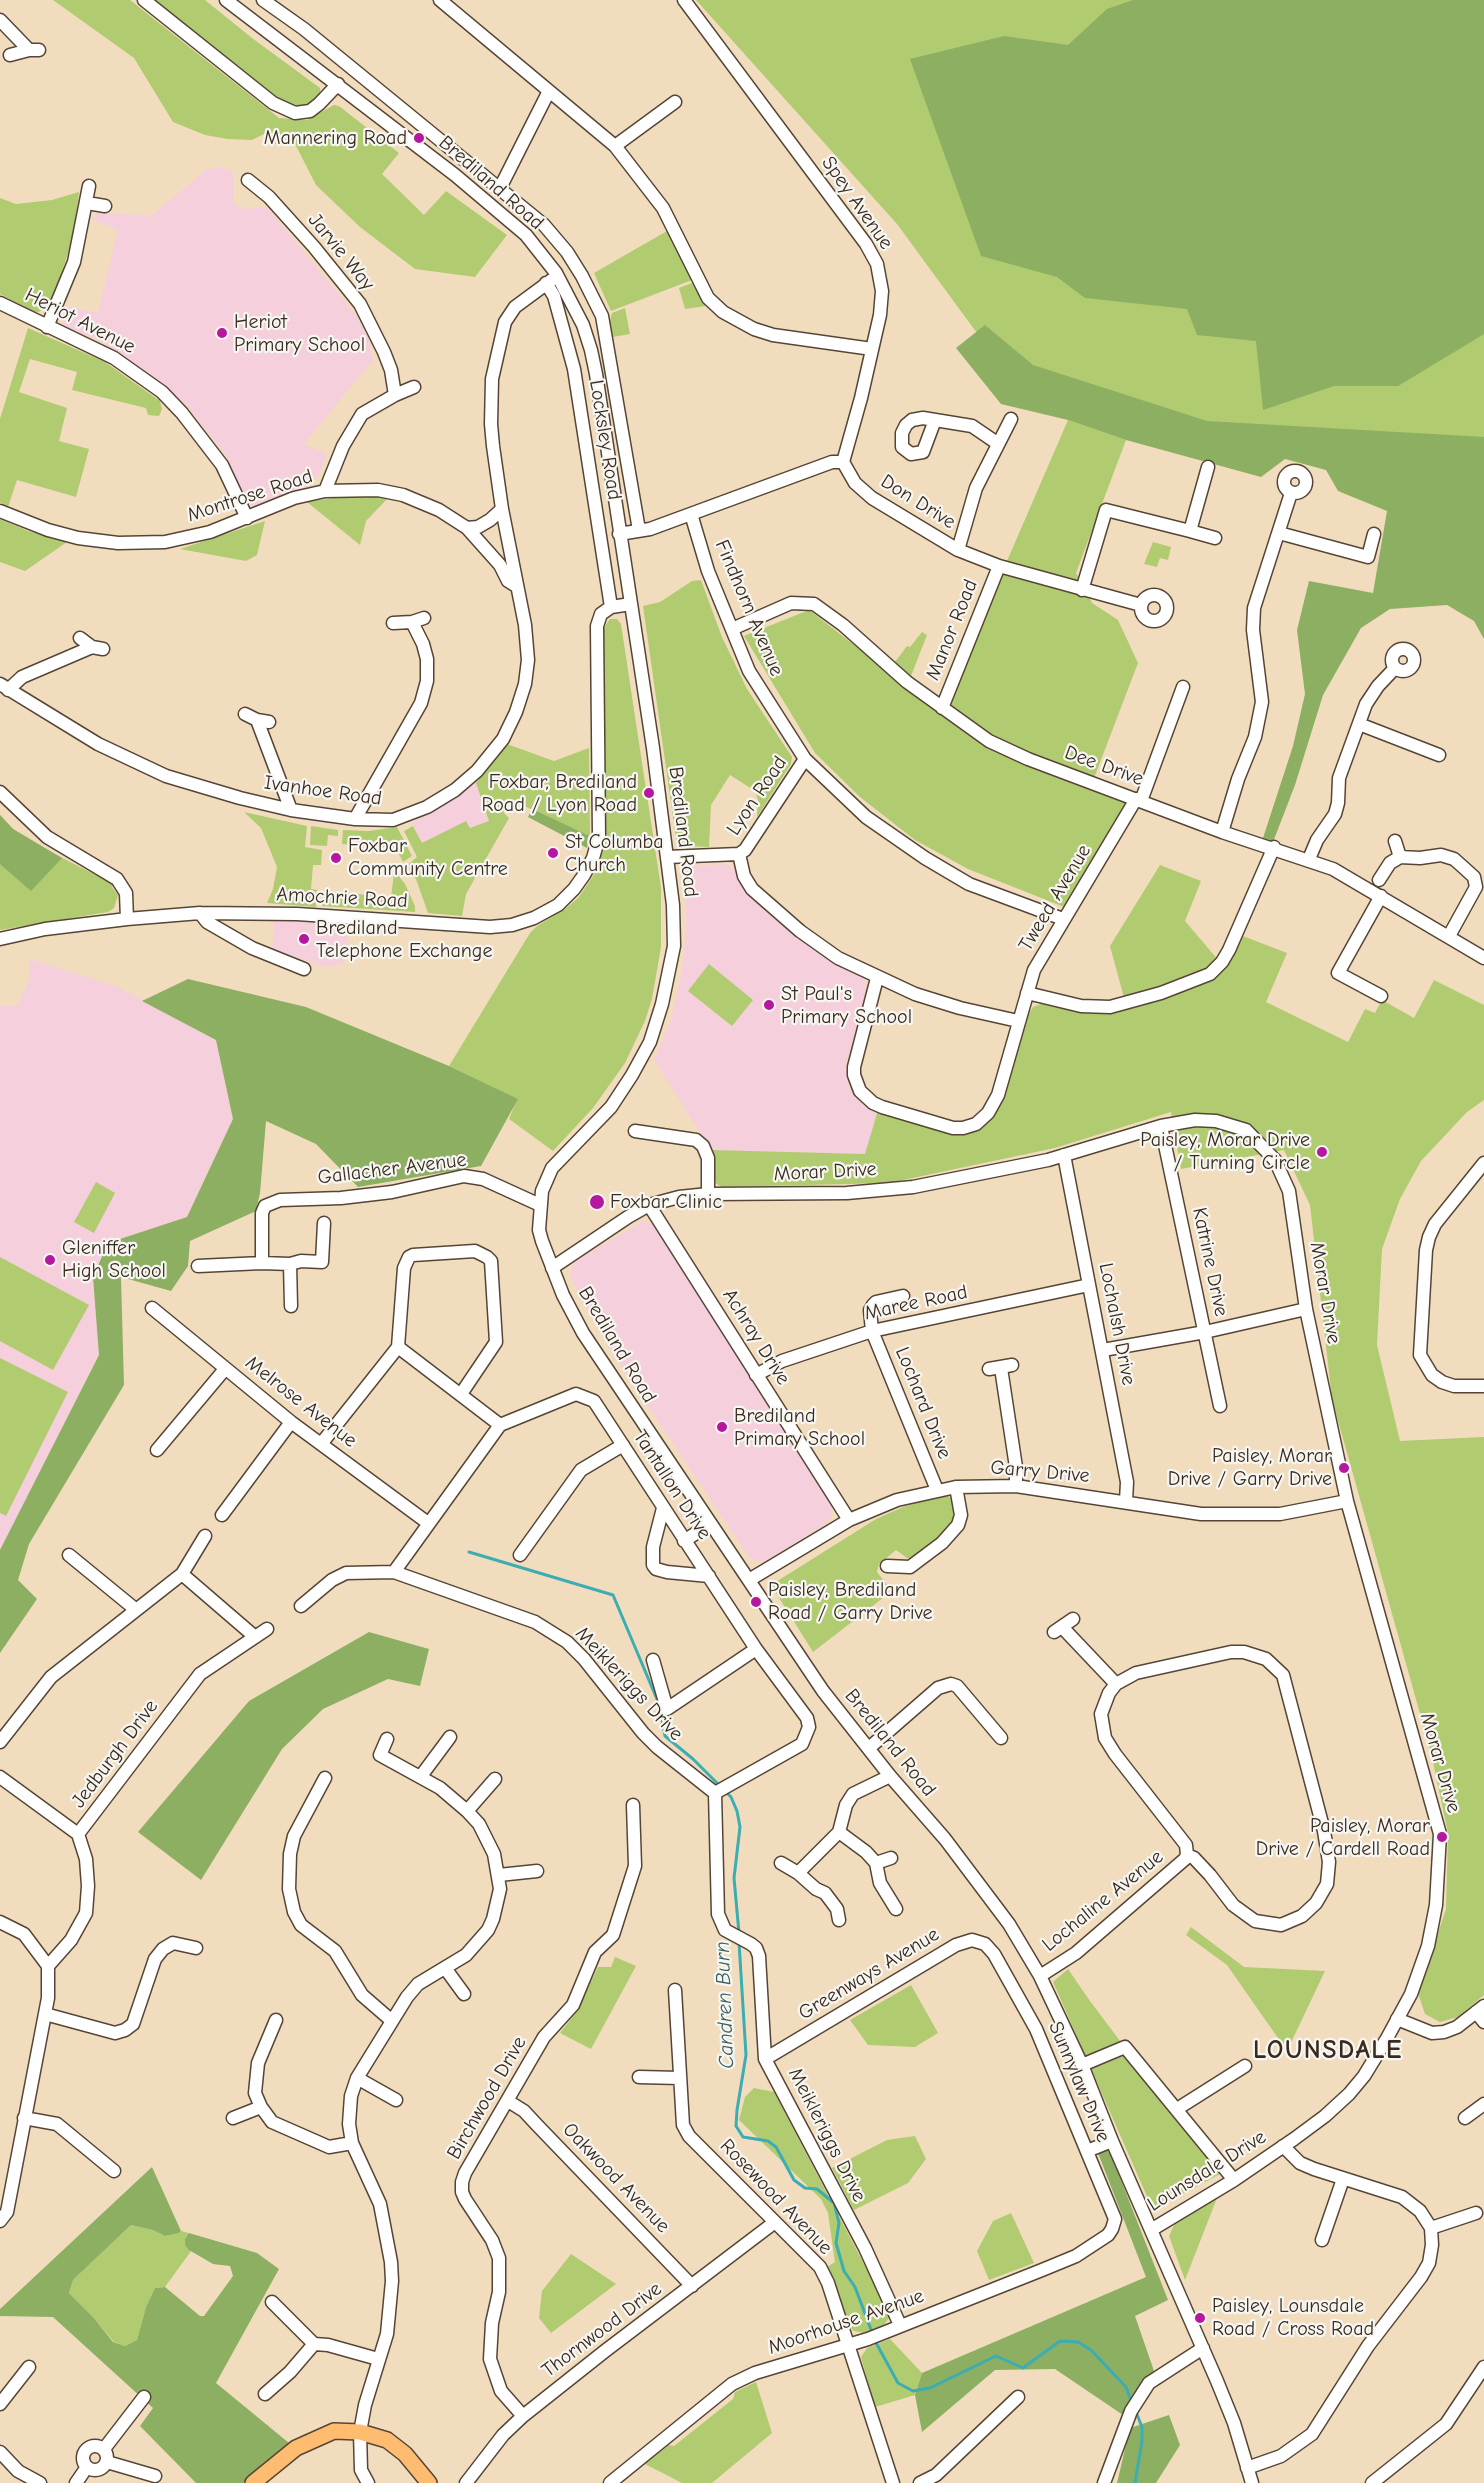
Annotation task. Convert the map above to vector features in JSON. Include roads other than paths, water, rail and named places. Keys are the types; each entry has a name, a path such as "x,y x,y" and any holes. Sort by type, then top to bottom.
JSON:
{"main road":[{"path":"253,2483 296,2448 334,2431 360,2432 387,2440 405,2454 429,2483"}],"street":[{"path":"144,0 273,103 295,112 309,111 338,84"},
{"name":"Brediland Road","path":"226,0 338,84 526,235 552,280 573,304 591,350 631,604 674,905 674,946 662,1004 650,1042 611,1107 552,1168 542,1191 539,1230 552,1268 583,1333 710,1524 823,1691 890,1776 945,1839 1009,1924 1040,1976 1082,2065 1112,2141 1203,2348 1234,2423 1252,2483"},
{"name":"Brediland Road","path":"263,0 304,29 544,225 567,252 602,316 639,530"},
{"path":"440,0 615,146 642,179 672,224 708,298 737,321 753,329 773,335 872,349"},
{"name":"Spey Avenue","path":"684,0 873,254 879,272 882,299 872,349 843,462"},
{"path":"0,20 34,50 10,55"},
{"path":"499,190 549,91"},
{"path":"615,146 675,102"},
{"name":"Jarvie Way","path":"248,180 269,196 360,304 391,370 395,395"},
{"path":"47,327 75,262 89,186"},
{"path":"87,203 105,206"},
{"name":"Ivanhoe Road","path":"4,687 98,744 166,776 240,798 291,810 355,819 393,820 427,807 456,790 477,771 503,739 516,712 525,684 528,660 525,625 516,586 510,537 502,508 491,424 492,379 505,322 515,307 552,280"},
{"name":"Locksley Road","path":"552,280 554,296 574,369 611,607"},
{"name":"Heriot Avenue","path":"0,303 114,358 145,379 174,403 222,465 247,518"},
{"path":"325,491 343,446 362,414 414,387"},
{"path":"958,550 976,488 1011,419"},
{"path":"935,420 972,426 997,443"},
{"path":"619,534 691,514 742,493 832,462 843,462"},
{"name":"Don Drive","path":"843,462 855,483 872,498 913,525 958,550 999,566 1141,605"},
{"path":"1190,531 1208,467"},
{"name":"Montrose Road","path":"0,511 48,530 78,538 118,543 165,542 210,532 294,498 325,491 378,490 403,495 439,510 467,528 500,565 508,581 516,586"},
{"path":"1222,831 1260,719 1262,688 1252,619 1291,493"},
{"path":"467,528 478,527 490,520 502,508"},
{"path":"1082,590 1106,510 1215,538"},
{"name":"Findhorn Avenue","path":"691,514 708,571 749,671 805,759 859,811 925,858 969,884 1063,919"},
{"path":"1280,533 1368,557 1374,534"},
{"name":"Manor Road","path":"942,708 999,566"},
{"name":"Dee Drive","path":"732,629 791,603 814,604 907,682 989,741 1138,800 1333,868 1484,958"},
{"path":"611,607 631,604"},
{"name":"Amochrie Road","path":"0,939 45,929 127,919 200,914 297,914 490,927 512,925 534,918 558,905 584,875 593,858 599,837 597,626 600,614 611,607"},
{"path":"355,819 421,703 427,681 427,659 418,620 393,623"},
{"path":"4,687 22,677 98,648 80,638"},
{"path":"1309,859 1317,840 1335,814 1339,778 1366,704 1378,686 1395,668"},
{"name":"Tweed Avenue","path":"877,978 856,1059 854,1075 860,1091 882,1107 953,1128 976,1124 988,1113 998,1095 1034,970 1063,919 1138,800 1183,687"},
{"path":"257,719 291,810"},
{"path":"1359,724 1439,755"},
{"name":"Lyon Road","path":"667,857 739,854 750,845 805,759"},
{"path":"0,792 47,837 117,879 126,893 127,919"},
{"path":"1395,841 1400,857"},
{"path":"1027,993 1081,1006 1110,1006 1161,993 1210,974 1219,966 1229,950 1274,847"},
{"path":"739,854 744,876 759,897 822,948 877,978 915,994 960,1008 1018,1021"},
{"path":"1378,880 1390,863 1400,857 1448,856 1474,877 1476,887 1449,936"},
{"path":"1381,896 1338,973 1381,996"},
{"path":"200,914 207,922 252,948 304,969"},
{"name":"Morar Drive","path":"552,1268 649,1205 679,1197 708,1194 847,1193 913,1186 1065,1155 1161,1126 1195,1120 1216,1121 1246,1130 1275,1160 1289,1191 1306,1309 1347,1501 1440,1834 1436,1905 1428,1946 1411,1994 1364,2076 1349,2094 1325,2116 1289,2142"},
{"name":"Katrine Drive","path":"1161,1126 1221,1406"},
{"path":"635,1131 696,1140 703,1146 708,1158 708,1194"},
{"name":"Lochalsh Drive","path":"1065,1155 1127,1482 1126,1501"},
{"path":"1484,1163 1435,1224 1426,1250 1420,1355 1432,1375 1442,1382 1454,1386 1484,1386"},
{"name":"Gallacher Avenue","path":"262,1263 262,1213 266,1206 280,1200 341,1198 392,1192 464,1176 483,1179 540,1205"},
{"name":"Achray Drive","path":"649,1205 849,1520"},
{"path":"198,1266 290,1264 301,1260 322,1262 324,1223"},
{"path":"321,1444 398,1347 404,1268 409,1257 417,1254 475,1251 487,1257 493,1268 496,1342 461,1394"},
{"path":"290,1264 291,1306"},
{"name":"Maree Road","path":"756,1375 782,1360 872,1331 1089,1285"},
{"path":"872,1331 870,1310 876,1302 903,1296"},
{"name":"Melrose Avenue","path":"152,1308 291,1422 428,1523"},
{"path":"1103,1350 1205,1332 1306,1309"},
{"name":"Lochard Drive","path":"872,1331 937,1490"},
{"path":"394,1572 500,1425 398,1347"},
{"path":"1001,1367 1017,1467 1016,1486"},
{"path":"156,1449 225,1369"},
{"name":"Tantallon Drive","path":"500,1425 576,1395 594,1401 756,1649 807,1718 808,1727 802,1744 718,1792"},
{"path":"222,1515 291,1422"},
{"path":"520,1555 581,1470 623,1445"},
{"name":"Garry Drive","path":"749,1580 849,1520 897,1500 956,1487 1016,1486 1201,1514 1280,1514 1347,1501"},
{"path":"887,1566 910,1567 942,1543 958,1525 961,1515 956,1487"},
{"path":"663,1508 653,1547 653,1565 661,1571 709,1576"},
{"path":"684,1541 710,1524"},
{"path":"0,1742 51,1677 182,1574 205,1536"},
{"path":"69,1555 135,1610"},
{"name":"Meikleriggs Drive","path":"301,1606 332,1580 346,1574 394,1572 519,1615 559,1637 584,1659 643,1733 657,1747 718,1792 718,1914 725,1930 756,1948 761,1968 765,2059 865,2248 900,2325"},
{"path":"182,1574 254,1636"},
{"path":"1073,1619 1058,1630 1116,1684"},
{"name":"Jedburgh Drive","path":"48,1966 71,1940 86,1912 88,1886 86,1858 78,1834 200,1674 267,1629"},
{"path":"652,1660 668,1709 756,1649"},
{"path":"1232,1652 1244,1652 1266,1659 1282,1675 1324,1831 1329,1862 1326,1884 1316,1903 1302,1916 1281,1925 1256,1922 1233,1905 1210,1875 1194,1858 1187,1855 1186,1845 1114,1754 1105,1738 1101,1714 1116,1684 1136,1673 1232,1652"},
{"path":"868,1748 938,1688 951,1684 957,1686 1001,1738"},
{"path":"421,1776 450,1737"},
{"path":"368,2483 361,2470 360,2432 378,2359 387,2334 391,2302 391,2262 380,2204 352,2143 349,2112 351,2096 357,2078 418,1984 466,1955 488,1930 497,1905 500,1875 488,1837 467,1811 421,1776 380,1755 387,1739"},
{"path":"798,1874 839,1832 846,1805 853,1794 890,1776"},
{"path":"0,1777 78,1834"},
{"path":"325,1778 298,1826 290,1854 289,1889 294,1912 301,1925 335,1951 362,1995 392,2021"},
{"path":"467,1811 495,1779"},
{"name":"Birchwood Drive","path":"523,2416 501,2391 490,2359 492,2323 499,2292 499,2258 492,2240 462,2192 465,2173 544,2037 573,2005 595,1952 613,1935 634,1866 633,1805"},
{"path":"839,1832 866,1852 876,1863 880,1883 896,1910"},
{"name":"Lochaline Avenue","path":"1040,1976 1076,1953 1187,1855"},
{"path":"876,1863 891,1858"},
{"path":"781,1863 825,1893 837,1908 839,1920"},
{"path":"500,1875 537,1871"},
{"path":"0,1922 24,1934 48,1966 48,1998 45,2014 7,2212 0,2221"},
{"name":"Greenways Avenue","path":"765,2059 956,1945 972,1940 993,1954"},
{"path":"45,2014 115,2034 125,2030 133,2024 155,1959 163,1949 173,1943 196,1948"},
{"name":"Sunnylaw Drive","path":"993,1954 1036,2030 1115,2219 1112,2229"},
{"path":"445,1968 464,1994"},
{"name":"Rosewood Avenue","path":"675,1990 683,2125 689,2136 820,2267 893,2483"},
{"path":"1398,2019 1432,2033 1444,2032 1457,2027 1481,2014"},
{"path":"276,2020 258,2063 255,2093 261,2107 272,2122 329,2147 352,2143"},
{"path":"1082,2065 1125,2047 1234,2180"},
{"path":"1177,2109 1245,2066"},
{"path":"639,2077 680,2078"},
{"path":"357,2078 396,2100"},
{"name":"Oakwood Avenue","path":"508,2101 524,2111 692,2286"},
{"path":"1465,2118 1484,2104"},
{"path":"233,2118 261,2107"},
{"path":"24,2118 57,2124 114,2171"},
{"path":"1087,2151 1112,2141"},
{"name":"Lounsdale Drive","path":"1151,2229 1234,2180 1289,2142 1300,2163 1402,2197 1420,2211 1431,2228"},
{"path":"1322,2240 1343,2179"},
{"path":"1247,2468 1281,2456 1312,2434 1368,2346 1421,2277 1429,2263 1432,2245 1431,2228 1476,2213"},
{"name":"Thornwood Drive","path":"466,2483 502,2435 523,2416 775,2222"},
{"name":"Moorhouse Avenue","path":"610,2483 732,2384 755,2373 868,2339 1076,2256 1108,2235 1112,2229"},
{"path":"272,2302 314,2344 328,2345 378,2359"},
{"path":"265,2394 290,2372 314,2344"},
{"path":"1104,2483 1131,2411 1149,2383 1203,2348"},
{"path":"0,2404 29,2367"},
{"path":"1372,2483 1446,2424 1484,2367"},
{"path":"104,2449 144,2397"},
{"path":"920,2483 936,2475 1018,2397"},
{"path":"92,2446 104,2449 107,2462 99,2470 87,2467 83,2457 85,2451 92,2446"},
{"path":"0,2452 18,2471 40,2483"},
{"path":"107,2462 155,2476"},
{"path":"76,2483 87,2467"}],"waterway":[{"name":"Candren Burn","path":"469,1552 613,1595 659,1704 665,1736 693,1759 720,1786"},
{"name":"Candren Burn","path":"725,1791 731,1797 737,1811 740,1827 734,1878 739,1933"},
{"name":"Candren Burn","path":"739,1942 746,2055 736,2126 743,2137 768,2141 776,2147 794,2180 805,2188 817,2189 834,2203 839,2223 836,2243 844,2271 855,2287 873,2335"},
{"name":"Candren Burn","path":"875,2341 898,2383 913,2391 930,2388 996,2356 1023,2368 1060,2341 1078,2342 1091,2350 1126,2387 1132,2403"},
{"name":"Candren Burn","path":"1135,2483 1142,2441 1142,2427 1136,2412"}],"place":[{"name":"Mannering Road","path":"419,138"},
{"name":"Heriot Primary School","path":"222,333"},
{"name":"Foxbar, Brediland Road / Lyon Road","path":"649,793"},
{"name":"St Columba Church","path":"553,853"},
{"name":"Foxbar Community Centre","path":"336,858"},
{"name":"Brediland Telephone Exchange","path":"304,939"},
{"name":"St Paul's Primary School","path":"769,1005"},
{"name":"Paisley, Morar Drive / Turning Circle","path":"1322,1152"},
{"name":"Foxbar Clinic","path":"597,1202"},
{"name":"Gleniffer High School","path":"50,1260"},
{"name":"Brediland Primary School","path":"722,1427"},
{"name":"Paisley, Morar Drive / Garry Drive","path":"1344,1468"},
{"name":"Paisley, Brediland Road / Garry Drive","path":"756,1602"},
{"name":"Paisley, Morar Drive / Cardell Road","path":"1442,1837"},
{"name":"Paisley, Lounsdale Road / Cross Road","path":"1200,2318"}],"district":[{"name":"LOUNSDALE","path":"1328,2051"}]}
